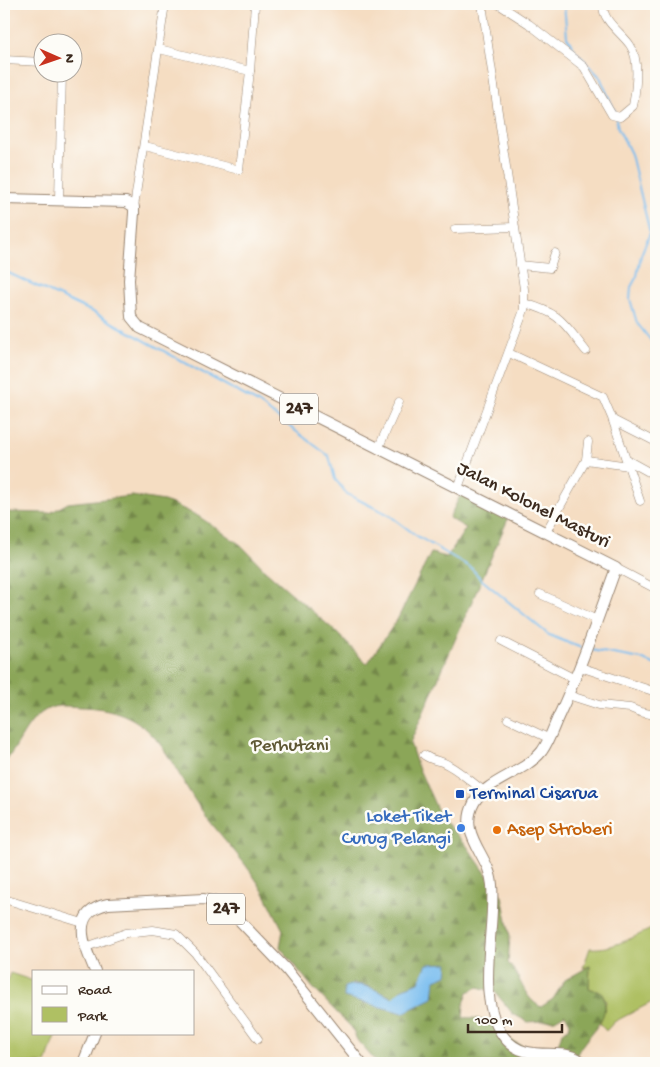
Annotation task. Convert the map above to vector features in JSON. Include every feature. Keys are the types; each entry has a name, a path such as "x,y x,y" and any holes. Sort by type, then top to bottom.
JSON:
{"main road":[{"path":"4,200 59,199 126,202 134,207"},
{"name":"Jalan Kolonel Masturi","path":"134,207 129,280 131,317 134,324 182,351 616,568 576,679 548,738 535,759 484,791 473,804 469,822 470,834 492,882 489,982 493,1014 505,1038 520,1050 541,1055 564,1054 583,1063"},
{"name":"247","path":"83,924 88,912 108,904 204,899 216,902 240,920 286,969 361,1063"},
{"path":"83,924 86,947 95,970"},
{"path":"83,1063 95,1034"}],"street":[{"path":"134,207 145,146 165,4"},
{"path":"145,146 239,170 255,4"},
{"path":"458,488 510,353 524,310 520,265 482,4"},
{"path":"498,4 529,24 584,67 612,115 620,117 633,106 636,65 630,45 602,11 603,4"},
{"path":"158,49 250,71"},
{"path":"4,60 32,61"},
{"path":"59,199 62,82"},
{"path":"455,229 514,227"},
{"path":"520,265 550,268 555,253"},
{"path":"524,303 554,314 565,323 586,351"},
{"path":"510,353 598,394 607,404 640,501"},
{"path":"378,448 399,402"},
{"path":"613,420 656,442"},
{"path":"546,532 586,460 588,442"},
{"path":"586,460 628,463 656,476"},
{"path":"616,568 656,589"},
{"path":"540,594 597,620"},
{"path":"501,641 576,679"},
{"path":"582,662 653,691"},
{"path":"568,694 599,705 630,708 655,715"},
{"path":"508,719 548,738"},
{"path":"424,755 435,762 439,761 484,791"},
{"path":"4,899 83,924"},
{"path":"86,947 126,932 153,930 176,934 195,953 258,1039"}],"green space":[{"name":"Perhutani","path":"461,494 508,519 410,743 417,765 441,818 464,842 502,896 510,936 508,963 513,968 530,998 541,1007 553,999 565,980 590,966 589,988 602,993 605,1004 604,1013 595,1030 582,1045 574,1063 377,1063 357,1040 352,1028 313,988 280,947 283,930 258,883 200,808 167,754 144,727 128,717 109,710 84,707 62,706 50,708 29,726 10,756 4,762 4,654 7,654 7,637 4,635 4,512 50,513 68,503 132,496 164,501 175,505 198,516 241,545 266,571 335,631 367,664 397,620 431,553 447,557 466,528 449,518","holes":["419,982 403,1013 344,997 353,983 368,986 393,998 403,988","478,987 495,992 513,1014 528,1022 555,1020 565,1014 570,1023 569,1028 562,1032 558,1045 534,1048 517,1044 483,1020 463,1018 464,1004 468,992"]},
{"path":"656,927 656,1000 614,1022 606,1031 600,1024 606,1002 602,993 589,988 590,966 583,968 590,948 615,945"},
{"path":"10,973 32,980 32,1034 56,1034 46,1063 4,1063 4,989"}],"water":[{"path":"448,963 447,975 435,980 433,998 403,1013 344,997 344,987 357,985 369,987 393,998 403,988 419,982 427,964"}],"waterway":[{"path":"564,4 567,37 576,52 600,77 615,112"},
{"path":"616,119 618,128 631,154 650,233 641,255 637,276 631,287 630,299 637,323 656,347"},
{"path":"4,271 93,312 258,403 329,456 335,479 347,494 389,515 417,536 470,567 482,580 549,635 584,649"},
{"path":"591,650 641,659 656,665"}],"place":[{"name":"Terminal Cisarua","path":"460,794"},
{"name":"Loket Tiket Curug Pelangi","path":"461,828"},
{"name":"Asep Stroberi","path":"497,830"}]}
